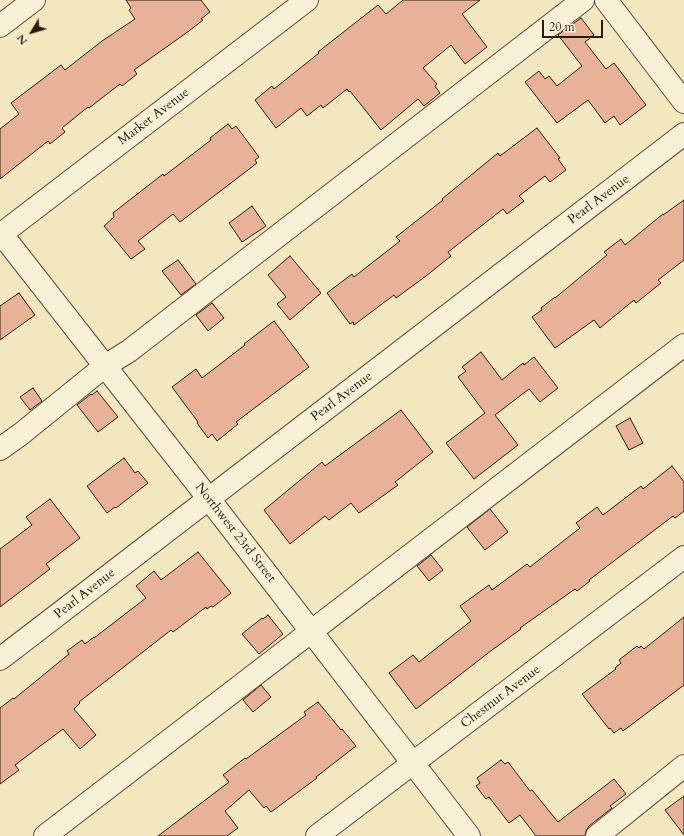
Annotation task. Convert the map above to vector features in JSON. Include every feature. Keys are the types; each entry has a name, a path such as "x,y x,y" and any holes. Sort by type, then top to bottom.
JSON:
{"street":[{"path":"0,26 34,0"},
{"name":"Market Avenue","path":"0,233 307,0"},
{"path":"0,449 21,434 105,366 129,351 583,0"},
{"path":"606,0 684,102"},
{"name":"Pearl Avenue","path":"0,659 684,134"},
{"name":"Northwest 23rd Street","path":"0,233 209,499 469,836"},
{"path":"45,836 684,345"},
{"name":"Chestnut Avenue","path":"317,836 684,557"},
{"path":"597,836 684,766"}],"building":[{"path":"126,0 201,0 210,12 201,19 203,20 189,31 134,70 137,74 122,86 120,84 62,128 65,132 50,144 48,141 0,179 0,129 19,114 11,103 61,65 65,70 102,41 135,19 129,10 131,8"},
{"path":"403,0 480,0 462,14 487,47 465,64 451,45 423,68 437,84 435,86 440,93 424,106 418,99 381,130 347,89 323,108 321,105 307,116 301,108 276,128 255,100 272,86 274,89 378,5 386,14"},
{"path":"581,18 594,35 585,42 606,69 614,63 646,105 620,125 614,116 605,123 588,100 557,123 525,82 539,71 545,79 549,76 557,86 582,66 558,35"},
{"path":"228,124 232,129 236,126 259,157 255,160 257,163 180,222 173,214 138,241 145,249 131,259 104,226 114,217 113,213 163,174 164,176 211,140 210,138"},
{"path":"537,128 560,158 558,159 566,170 550,182 545,176 519,196 524,201 507,214 503,209 448,252 451,256 426,276 396,298 394,295 354,325 353,322 350,324 327,293 352,274 354,277 400,241 396,237 443,200 442,199 498,153 500,156"},
{"path":"684,200 684,260 658,280 661,283 636,303 634,300 600,328 594,320 555,348 532,317 542,310 541,308 607,255 604,252 621,239 625,245 663,214"},
{"path":"252,206 266,226 242,242 229,223"},
{"path":"290,256 321,293 290,320 277,304 286,297 268,275"},
{"path":"178,260 196,284 181,295 162,271"},
{"path":"19,293 35,315 0,340 0,306"},
{"path":"212,303 224,318 208,331 196,315"},
{"path":"274,321 309,367 236,422 238,424 217,441 212,434 208,438 172,387 196,369 202,378"},
{"path":"481,352 502,380 523,363 524,365 534,357 558,388 540,402 529,389 495,415 518,445 474,479 446,443 485,413 458,377 466,371 462,367"},
{"path":"33,388 42,401 30,410 20,397"},
{"path":"97,391 118,417 98,432 77,405"},
{"path":"401,410 433,452 395,482 398,485 359,513 351,503 329,520 325,516 290,544 264,510 322,462 325,466"},
{"path":"630,418 643,443 629,450 616,426"},
{"path":"124,458 135,473 138,471 148,483 116,508 115,507 107,513 87,486"},
{"path":"672,466 684,482 684,511 675,518 673,516 589,580 590,581 577,591 575,589 520,628 521,629 416,709 389,673 413,655 419,662 471,621 460,606 489,585 492,590 527,564 530,567 580,528 576,523 597,507 603,515 641,486 643,489"},
{"path":"50,499 80,538 46,564 50,569 0,607 0,549 32,525 26,517"},
{"path":"490,509 508,532 485,550 467,527"},
{"path":"198,552 231,593 213,607 211,606 207,609 206,607 173,632 171,630 79,702 80,703 74,709 96,735 80,749 63,729 15,765 19,770 0,784 0,708 13,698 14,699 69,654 67,651 82,640 85,644 94,638 146,598 136,586 154,571 161,580"},
{"path":"431,555 443,570 429,581 417,566"},
{"path":"268,615 283,634 259,654 242,634"},
{"path":"684,617 684,685 623,731 621,728 614,733 610,728 609,729 582,694 616,669 615,668 621,663 619,660 637,646 639,648 641,646 644,649"},
{"path":"261,685 271,697 253,712 243,700"},
{"path":"318,702 356,746 316,777 317,778 271,812 266,806 264,808 249,790 225,811 238,828 227,836 158,836 229,782 223,775 306,715 304,712"},
{"path":"501,760 505,764 508,762 530,791 532,790 558,822 614,779 626,794 610,806 612,808 589,826 585,836 536,836 520,815 509,823 489,797 486,799 476,786 480,783 477,778"},
{"path":"684,796 684,835 665,810"}]}
